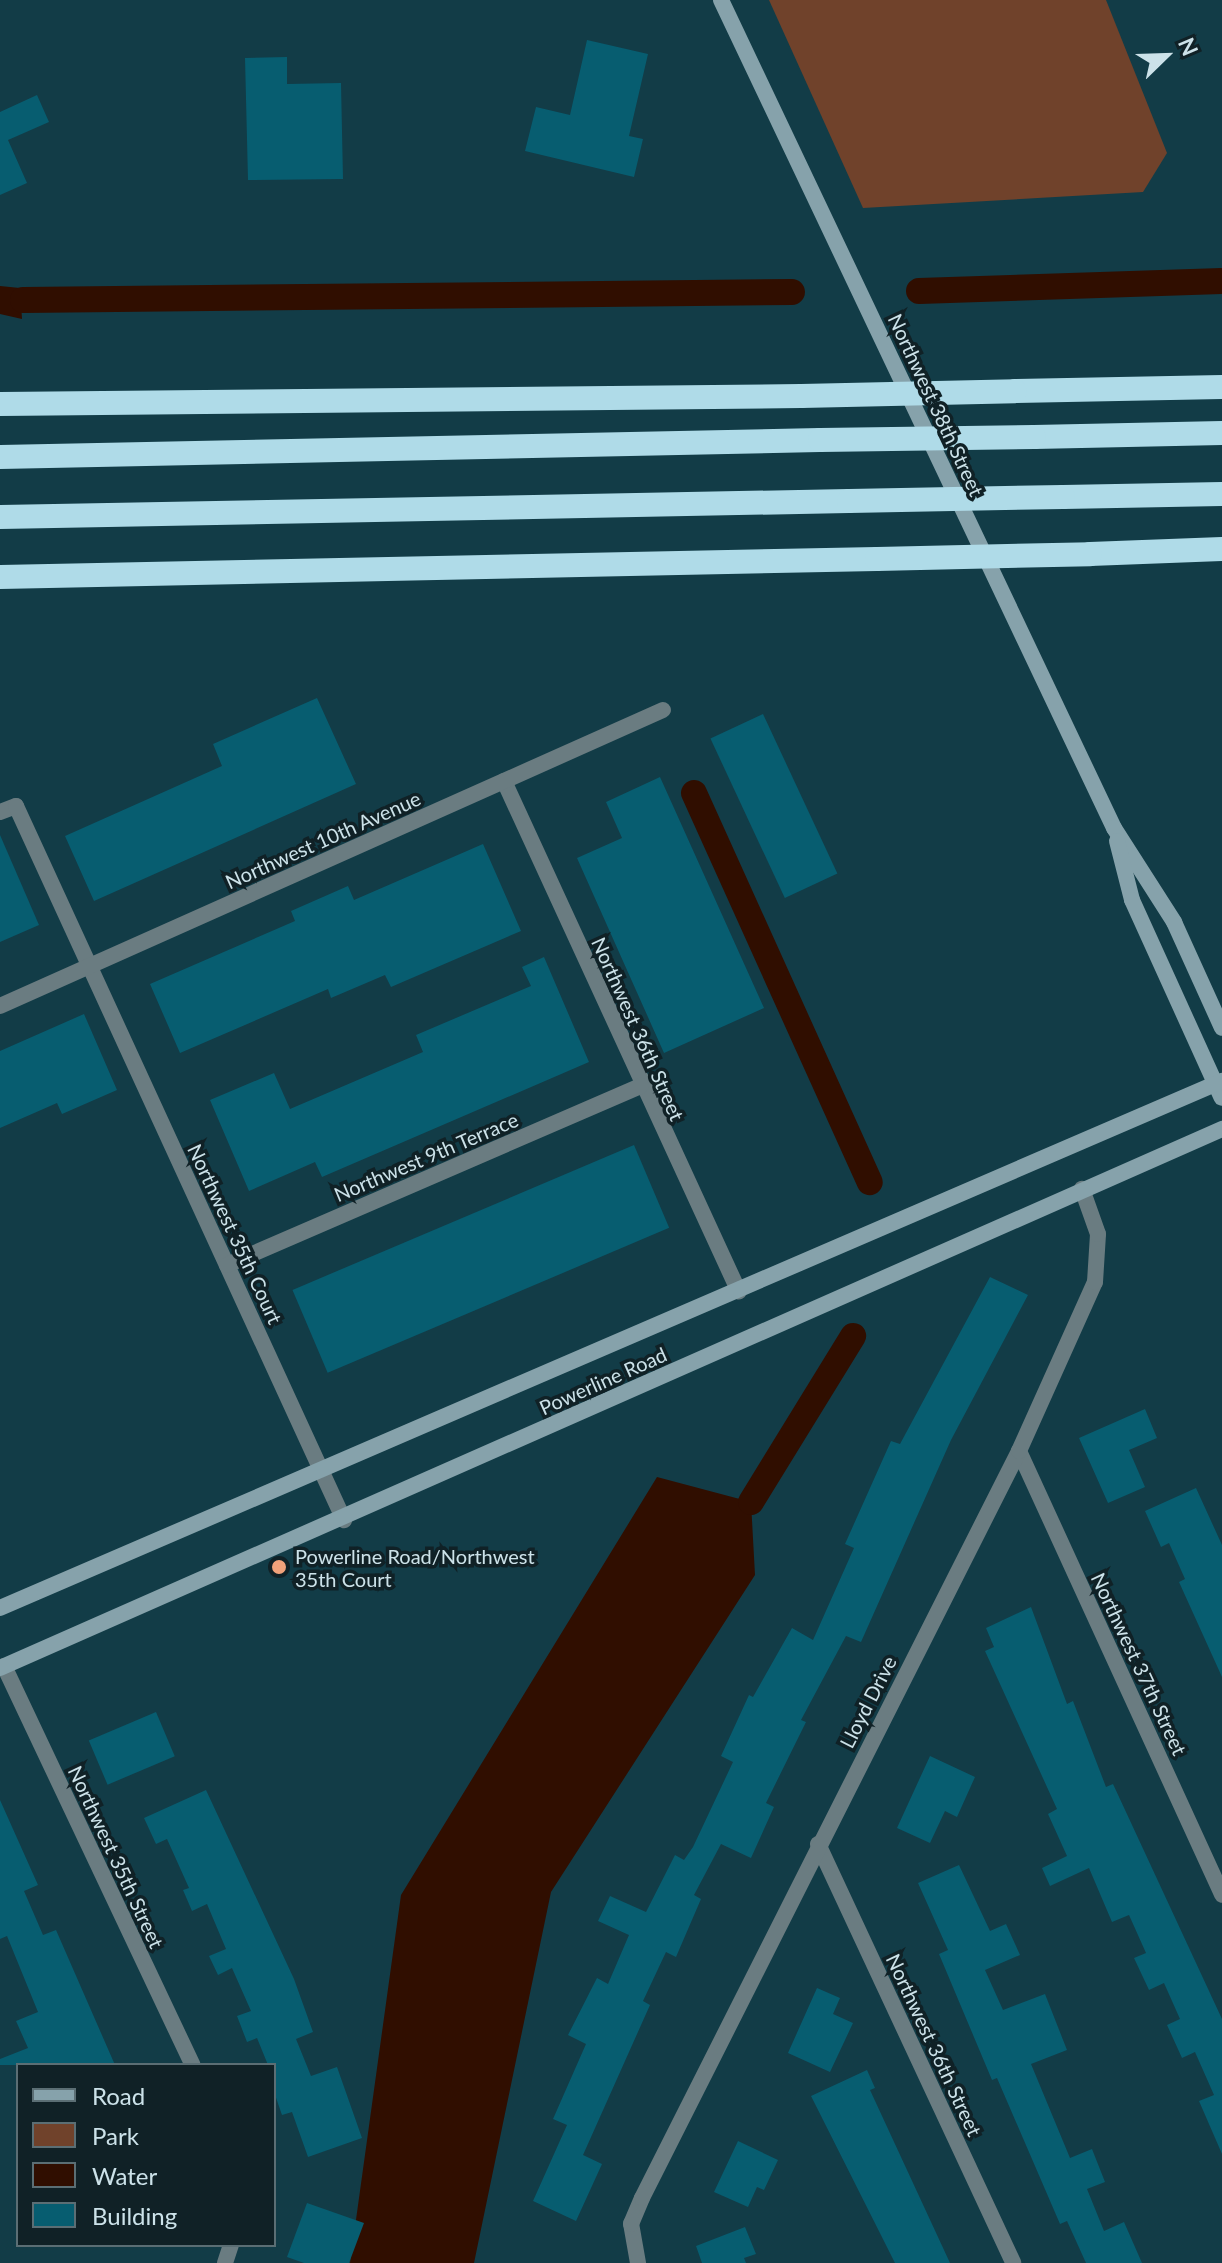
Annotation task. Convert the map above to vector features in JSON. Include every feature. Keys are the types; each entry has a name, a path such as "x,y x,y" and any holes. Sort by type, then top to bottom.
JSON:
{"highway":[{"path":"0,404 801,396 1222,387"},
{"path":"0,457 1222,433"},
{"path":"0,517 1222,494"},
{"path":"0,577 1222,549"},
{"path":"0,590 82,575"}],"main road":[{"name":"Northwest 38th Street","path":"721,0 1114,828 1174,922 1222,1028"},
{"name":"Northwest 38th Street","path":"1114,828 1132,900 1220,1088"},
{"name":"Powerline Road","path":"0,1608 321,1468 1220,1088"},
{"name":"Powerline Road","path":"2,1667 344,1520 1222,1129"}],"street":[{"name":"Northwest 10th Avenue","path":"0,1006 663,710"},
{"name":"Northwest 36th Street","path":"504,781 641,1086 739,1292"},
{"name":"Northwest 35th Court","path":"0,812 16,806 344,1520"},
{"name":"Northwest 9th Terrace","path":"227,1265 641,1086"},
{"name":"Lloyd Drive","path":"638,2263 631,2224 818,1844 1019,1451 1095,1282 1098,1234 1082,1189"},
{"name":"Northwest 37th Street","path":"1019,1451 1222,1895"},
{"name":"Northwest 35th Street","path":"2,1667 192,2063"},
{"name":"Northwest 36th Street","path":"818,1844 1013,2263"}],"green space":[{"path":"769,0 1106,0 1167,153 1143,192 863,208"}],"water":[{"path":"0,286 20,288 22,319 0,314"},
{"path":"657,1477 751,1502 755,1575 551,1892 474,2263 350,2263 401,1895"}],"building":[{"path":"587,40 648,54 629,136 643,139 634,177 525,151 536,107 570,115"},
{"path":"287,57 287,84 341,83 343,179 248,180 245,58"},
{"path":"37,95 49,122 8,140 27,183 0,195 0,112"},
{"path":"317,698 356,784 94,901 65,836 222,766 213,744"},
{"path":"763,714 837,874 785,898 710,739"},
{"path":"660,777 764,1008 664,1053 577,858 622,838 606,802"},
{"path":"0,835 39,925 0,942"},
{"path":"483,844 521,931 391,987 385,975 331,998 328,989 180,1053 150,984 295,921 291,911 348,886 354,900"},
{"path":"544,957 589,1062 322,1177 315,1162 249,1191 210,1100 274,1073 290,1109 423,1052 416,1035 531,986 522,967"},
{"path":"84,1014 117,1090 62,1114 57,1103 0,1128 0,1051"},
{"path":"634,1145 669,1228 328,1373 292,1290"},
{"path":"990,1277 1028,1295 951,1440 861,1642 846,1636 801,1720 806,1722 766,1803 774,1807 751,1858 721,1844 694,1895 701,1899 676,1957 666,1952 643,2001 650,2005 583,2155 602,2164 576,2221 533,2201 567,2125 553,2119 586,2044 568,2035 597,1978 608,1984 629,1935 598,1921 610,1896 646,1912 675,1855 684,1860 693,1847 733,1762 721,1756 749,1695 753,1697 792,1628 813,1640 854,1548 845,1544 891,1441 900,1444"},
{"path":"1145,1409 1157,1438 1129,1450 1145,1487 1108,1503 1079,1438"},
{"path":"1196,1488 1222,1545 1222,1677 1179,1582 1185,1579 1169,1543 1161,1547 1145,1511"},
{"path":"1031,1607 1067,1704 1073,1701 1106,1787 1113,1784 1222,2019 1222,2154 1199,2101 1214,2095 1195,2052 1182,2058 1167,2025 1180,2019 1164,1983 1149,1990 1134,1958 1146,1953 1129,1915 1112,1922 1089,1868 1050,1886 1042,1868 1067,1856 1048,1814 1057,1809 985,1651 994,1647 986,1628"},
{"path":"156,1712 175,1756 108,1785 89,1741"},
{"path":"930,1756 975,1777 957,1817 945,1811 930,1843 897,1828"},
{"path":"206,1790 294,1979 313,2032 296,2039 311,2076 337,2067 362,2138 308,2157 292,2112 282,2115 276,2098 276,2063 267,2063 257,2038 247,2042 237,2016 251,2011 232,1968 218,1975 209,1956 226,1949 207,1904 192,1911 183,1890 189,1888 167,1839 156,1844 144,1818"},
{"path":"0,1800 38,1885 24,1891 43,1935 56,1930 114,2063 0,2065 0,2059 28,2048 16,2021 38,2012 7,1936 0,1939"},
{"path":"959,1865 990,1931 1006,1924 1020,1955 985,1970 1003,2010 1045,1994 1067,2050 1031,2064 1070,2158 1092,2149 1105,2182 1087,2189 1104,2231 1124,2222 1142,2263 1086,2263 1067,2221 1060,2224 997,2078 992,2080 939,1954 948,1950 918,1883"},
{"path":"817,1988 840,1998 833,2014 853,2023 830,2072 788,2053"},
{"path":"867,2070 875,2088 870,2090 950,2263 895,2263 811,2096"},
{"path":"738,2141 778,2160 764,2190 757,2187 748,2207 714,2192"},
{"path":"307,2203 364,2223 349,2263 304,2263 287,2257"},
{"path":"745,2227 756,2254 744,2258 746,2263 702,2263 696,2246"}],"waterway":[{"path":"919,291 1222,281"},
{"path":"23,300 792,292"},
{"path":"694,793 870,1182"},
{"path":"751,1502 853,1336"}],"place":[{"name":"Powerline Road/Northwest 35th Court","path":"279,1567"}]}
